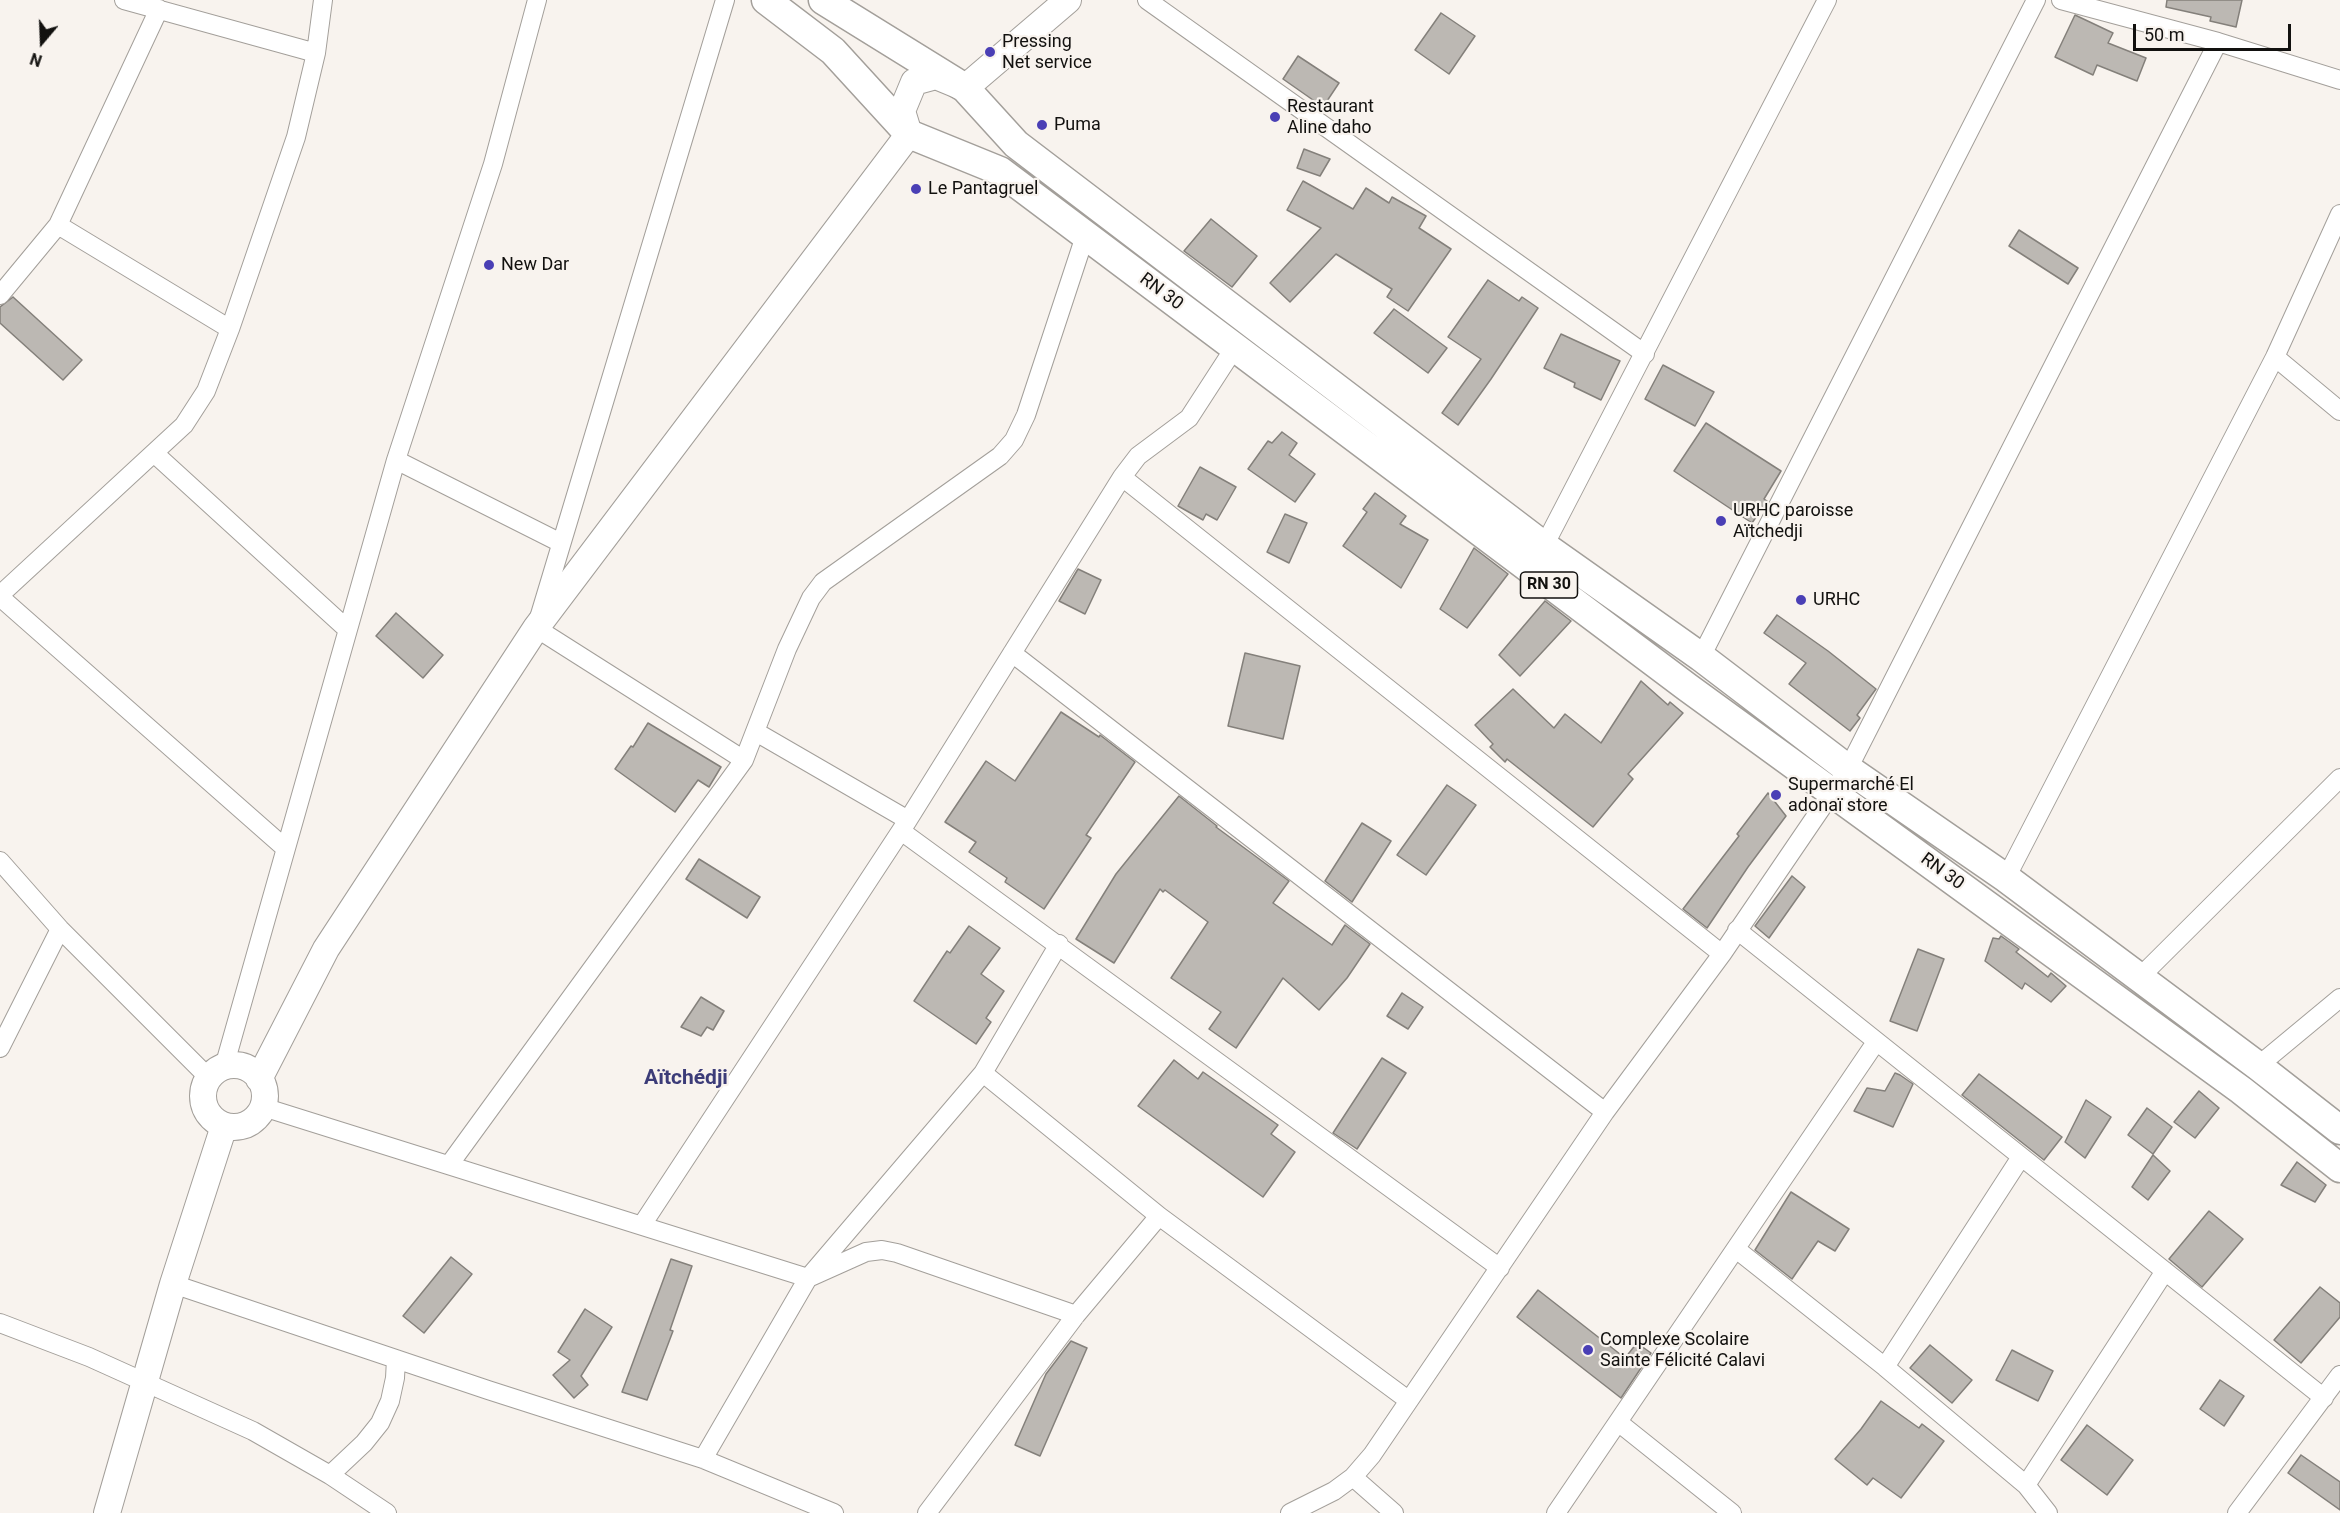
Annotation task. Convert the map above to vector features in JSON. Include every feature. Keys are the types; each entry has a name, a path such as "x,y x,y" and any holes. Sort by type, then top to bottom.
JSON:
{"main road":[{"name":"RN 30","path":"766,0 833,51 909,134 1000,171 1547,583 2241,1090 2340,1168"},
{"name":"RN 30","path":"824,0 964,88 1016,144 1544,546 1701,657 1848,770 2006,878 2340,1130"}],"street":[{"path":"124,0 316,53"},
{"path":"285,848 0,596 184,425 206,391 230,329 296,137 316,53 323,0"},
{"path":"217,1072 244,1067 259,1079 265,1097 259,1115 243,1126 224,1126 208,1114 204,1106 204,1086 217,1072 285,848 396,460 493,164 537,0"},
{"path":"536,628 724,0"},
{"path":"259,1079 326,949 536,628 909,134 902,111 914,82 936,76 964,88 1068,0"},
{"path":"1147,0 1645,354"},
{"path":"1544,546 1827,0"},
{"path":"1701,657 2036,0"},
{"path":"2061,0 2218,42 2340,80"},
{"path":"0,295 58,225 159,9"},
{"path":"1290,1513 1334,1491 1353,1477 1372,1455 1605,1112 1722,954 1848,770 2218,42"},
{"path":"2006,878 2275,357 2340,214"},
{"path":"58,225 230,329"},
{"path":"449,1165 744,760 810,598 823,582 1000,456 1014,440 1026,415 1085,236"},
{"path":"642,1225 905,826 1122,477 1138,456 1189,418 1235,347"},
{"path":"2275,357 2340,411"},
{"path":"154,453 347,629"},
{"path":"396,460 561,543"},
{"path":"1122,477 1722,954"},
{"path":"536,628 744,760"},
{"path":"1012,653 1605,1112"},
{"path":"756,732 905,826 1059,945 1500,1268"},
{"path":"2140,977 2340,778"},
{"path":"0,861 60,929 217,1072"},
{"path":"0,1048 60,929"},
{"path":"1737,930 2324,1398"},
{"path":"703,1459 808,1278 983,1073 1059,945"},
{"path":"2258,1066 2340,998"},
{"path":"1556,1513 1876,1042"},
{"path":"983,1073 1160,1216 1408,1400"},
{"path":"263,1107 808,1278 866,1252 882,1250 897,1253 1076,1315"},
{"path":"107,1513 173,1284 224,1126"},
{"path":"1885,1367 2021,1157"},
{"path":"927,1513 1076,1315 1160,1216"},
{"path":"1736,1249 1885,1367 2026,1485 2048,1513"},
{"path":"2026,1485 2165,1271"},
{"path":"173,1284 703,1459 834,1513"},
{"path":"0,1323 89,1357 253,1431 330,1475 387,1513"},
{"path":"330,1475 364,1443 380,1423 390,1401 396,1359"},
{"path":"2237,1513 2340,1375"},
{"path":"1618,1422 1732,1513"},
{"path":"1353,1477 1394,1513"}],"building":[{"path":"2167,0 2242,0 2236,27 2210,21 2211,17 2166,7"},
{"path":"1441,13 1475,36 1449,74 1415,50"},
{"path":"2075,15 2113,33 2108,43 2146,58 2137,81 2097,65 2093,75 2055,57"},
{"path":"1298,56 1339,83 1323,107 1283,79"},
{"path":"1304,149 1330,159 1320,176 1297,168"},
{"path":"1303,181 1353,209 1366,188 1389,203 1392,197 1426,216 1419,228 1451,249 1408,311 1387,297 1392,289 1336,254 1290,302 1270,283 1321,228 1287,210"},
{"path":"1211,219 1257,256 1232,287 1184,251"},
{"path":"2019,230 2078,268 2068,284 2009,246"},
{"path":"1488,280 1519,301 1522,297 1538,308 1458,425 1442,413 1481,359 1448,337"},
{"path":"13,297 82,360 63,380 0,323 0,307"},
{"path":"1394,309 1447,348 1428,373 1374,333"},
{"path":"1561,334 1620,361 1601,400 1574,387 1575,383 1544,368"},
{"path":"1663,365 1714,392 1695,426 1645,399"},
{"path":"1706,423 1781,471 1764,499 1767,501 1752,523 1674,471"},
{"path":"1282,432 1297,443 1289,455 1315,474 1295,502 1248,469 1268,441 1272,443"},
{"path":"1200,467 1236,487 1217,520 1206,514 1203,520 1178,506"},
{"path":"1375,493 1406,516 1400,524 1428,540 1401,588 1343,546 1367,512 1363,509"},
{"path":"1285,514 1307,523 1289,563 1267,552"},
{"path":"1474,548 1508,574 1467,628 1440,609"},
{"path":"1078,569 1101,580 1085,614 1059,601"},
{"path":"1545,601 1571,621 1520,676 1499,655"},
{"path":"396,613 443,655 423,678 376,636"},
{"path":"1777,615 1876,689 1857,715 1860,718 1850,731 1789,684 1806,663 1764,633"},
{"path":"1245,653 1300,666 1283,739 1228,726"},
{"path":"1641,681 1668,705 1670,702 1683,713 1628,774 1633,779 1593,827 1507,759 1505,762 1490,747 1493,744 1475,725 1513,689 1554,728 1565,714 1601,743"},
{"path":"1061,712 1099,737 1100,735 1135,762 1086,835 1091,838 1044,909 1005,882 1007,878 969,852 976,842 945,822 986,761 1015,781"},
{"path":"648,723 721,767 709,787 698,780 675,812 615,769 631,746 633,747"},
{"path":"1447,785 1476,805 1426,875 1397,855"},
{"path":"1768,793 1786,816 1707,928 1683,909 1739,836 1737,834"},
{"path":"1179,796 1216,827 1289,881 1273,903 1332,945 1345,925 1370,944 1347,978 1319,1010 1283,978 1236,1048 1209,1029 1221,1012 1171,978 1208,922 1165,890 1163,892 1160,889 1114,963 1076,939 1116,874"},
{"path":"1362,823 1391,841 1352,902 1325,881"},
{"path":"699,859 760,897 747,918 686,879"},
{"path":"1792,876 1805,887 1769,938 1755,926"},
{"path":"969,926 1000,948 981,974 1004,991 986,1018 991,1022 976,1044 914,1001 947,951 950,953"},
{"path":"2001,936 2019,949 2016,952 2048,977 2051,973 2066,986 2051,1002 2025,983 2022,989 1985,961 1993,938 1999,939"},
{"path":"1918,949 1944,959 1917,1031 1890,1021"},
{"path":"1402,993 1423,1007 1408,1029 1387,1016"},
{"path":"701,997 724,1011 713,1030 707,1027 701,1036 681,1027"},
{"path":"1382,1058 1406,1073 1357,1149 1333,1133"},
{"path":"1174,1060 1198,1079 1203,1072 1278,1125 1271,1134 1295,1152 1263,1197 1138,1106"},
{"path":"1895,1073 1913,1084 1893,1127 1854,1111 1867,1088 1885,1091"},
{"path":"1979,1074 2062,1137 2044,1160 1962,1095"},
{"path":"2199,1091 2219,1108 2195,1138 2174,1122"},
{"path":"2086,1100 2111,1117 2085,1158 2065,1142"},
{"path":"2147,1108 2172,1127 2153,1154 2128,1135"},
{"path":"2153,1155 2170,1171 2148,1200 2132,1187"},
{"path":"2297,1162 2326,1185 2315,1202 2281,1185"},
{"path":"1791,1192 1849,1229 1835,1251 1818,1241 1792,1279 1755,1250"},
{"path":"2209,1211 2243,1239 2202,1287 2169,1259"},
{"path":"451,1257 472,1274 424,1333 403,1316"},
{"path":"671,1259 692,1266 670,1330 673,1331 647,1400 622,1392"},
{"path":"2320,1287 2340,1303 2340,1317 2301,1363 2274,1340"},
{"name":"Complexe Scolaire Sainte Félicité Calavi","path":"1538,1290 1625,1358 1637,1343 1651,1353 1621,1398 1517,1317"},
{"path":"585,1309 612,1327 581,1376 588,1385 574,1398 553,1375 570,1360 558,1352"},
{"path":"1071,1341 1087,1348 1040,1456 1015,1445 1046,1374"},
{"path":"1930,1345 1972,1380 1952,1403 1910,1368"},
{"path":"2012,1350 2053,1371 2038,1401 1996,1380"},
{"path":"2220,1380 2244,1396 2224,1426 2200,1409"},
{"path":"1881,1401 1919,1428 1922,1424 1944,1441 1901,1498 1873,1478 1867,1485 1835,1459"},
{"path":"2087,1425 2133,1460 2107,1495 2061,1460"},
{"path":"2301,1455 2340,1482 2340,1510 2288,1473"}],"place":[{"name":"Pressing Net service","path":"990,52"},
{"name":"Restaurant Aline daho","path":"1275,117"},
{"name":"Puma","path":"1042,125"},
{"name":"Le Pantagruel","path":"916,189"},
{"name":"New Dar","path":"489,265"},
{"name":"URHC paroisse Aïtchedji","path":"1721,521"},
{"name":"URHC","path":"1801,600"},
{"name":"Supermarché El adonaï store","path":"1776,795"},
{"name":"Complexe Scolaire Sainte Félicité Calavi","path":"1588,1350"}],"district":[{"name":"Aïtchédji","path":"686,1079"}]}
